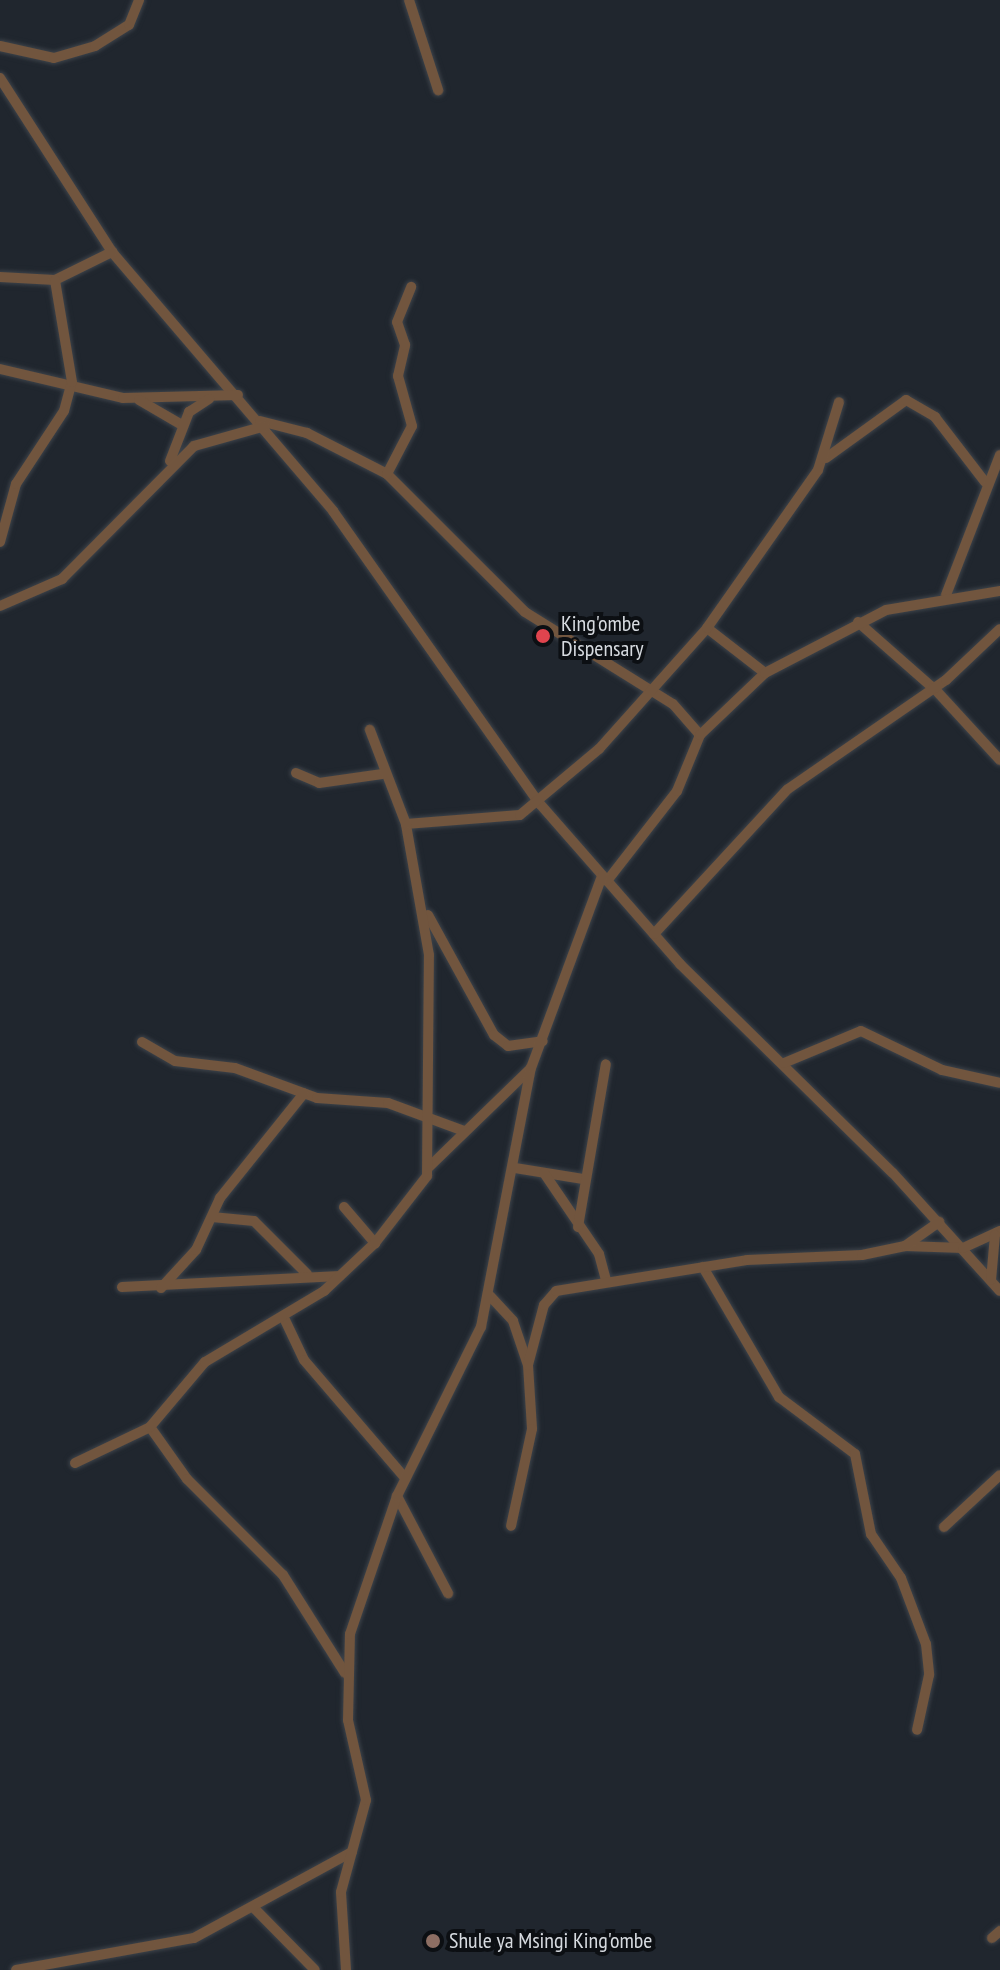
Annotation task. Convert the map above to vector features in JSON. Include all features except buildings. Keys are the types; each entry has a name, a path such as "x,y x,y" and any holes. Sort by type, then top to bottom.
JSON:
{"street":[{"path":"0,46 54,58 95,46 129,25 139,0"},
{"path":"409,0 438,90"},
{"path":"0,78 112,252 263,423 384,577 540,804 654,934 939,1222 1000,1291"},
{"path":"0,277 55,280 112,252"},
{"path":"0,542 16,484 64,411 72,382 55,280"},
{"path":"387,474 412,426 398,376 405,345 397,322 411,287"},
{"path":"0,369 137,398 238,395"},
{"path":"137,398 182,425"},
{"path":"169,464 182,425 210,398"},
{"path":"406,824 505,819 540,804 707,628 826,458 906,400 935,417 985,482"},
{"path":"826,458 839,402"},
{"path":"0,606 62,579 169,464 217,436 263,423 307,433 387,474 525,612 648,689 700,735"},
{"path":"946,595 985,482 1000,455"},
{"path":"346,1970 341,1892 366,1800 345,1673 350,1634 397,1496 490,1296 531,1068 604,879 677,791 700,735 765,673 858,622 946,595 1000,591"},
{"path":"858,622 932,687 1000,760"},
{"path":"707,628 765,673"},
{"path":"654,934 788,789 932,687 1000,629"},
{"path":"370,730 382,774 406,824 423,906 430,974 428,1168"},
{"path":"988,748 1000,750"},
{"path":"296,773 319,783 382,774"},
{"path":"423,906 494,1035 508,1046 543,1041"},
{"path":"784,1063 861,1031 942,1070 1000,1083"},
{"path":"142,1042 175,1061 235,1068 304,1093 428,1115 464,1131"},
{"path":"578,1227 583,1179 606,1064"},
{"path":"75,1463 150,1427 205,1362 285,1320 340,1276 375,1243 428,1168 531,1068"},
{"path":"161,1288 196,1250 212,1217 304,1093"},
{"path":"515,1168 583,1179"},
{"path":"544,1173 599,1254 606,1281"},
{"path":"344,1207 375,1243"},
{"path":"212,1217 254,1221 307,1274"},
{"path":"905,1246 939,1222"},
{"path":"528,1365 552,1293 606,1281 703,1267 905,1246 963,1248 998,1233"},
{"path":"991,1282 998,1233"},
{"path":"703,1267 786,1406 855,1454 871,1534 901,1578 926,1644 929,1675 917,1730"},
{"path":"122,1287 161,1288 307,1274 340,1276"},
{"path":"490,1296 513,1321 528,1365 532,1425 511,1526"},
{"path":"285,1320 304,1360 405,1478"},
{"path":"150,1427 187,1479 283,1575 345,1673"},
{"path":"944,1527 1000,1475"},
{"path":"397,1496 448,1593"},
{"path":"16,1970 180,1943 352,1852"},
{"path":"253,1907 315,1970"}],"place":[{"name":"King'ombe Dispensary","path":"543,636"},
{"name":"Shule ya Msingi King'ombe","path":"433,1941"}]}
